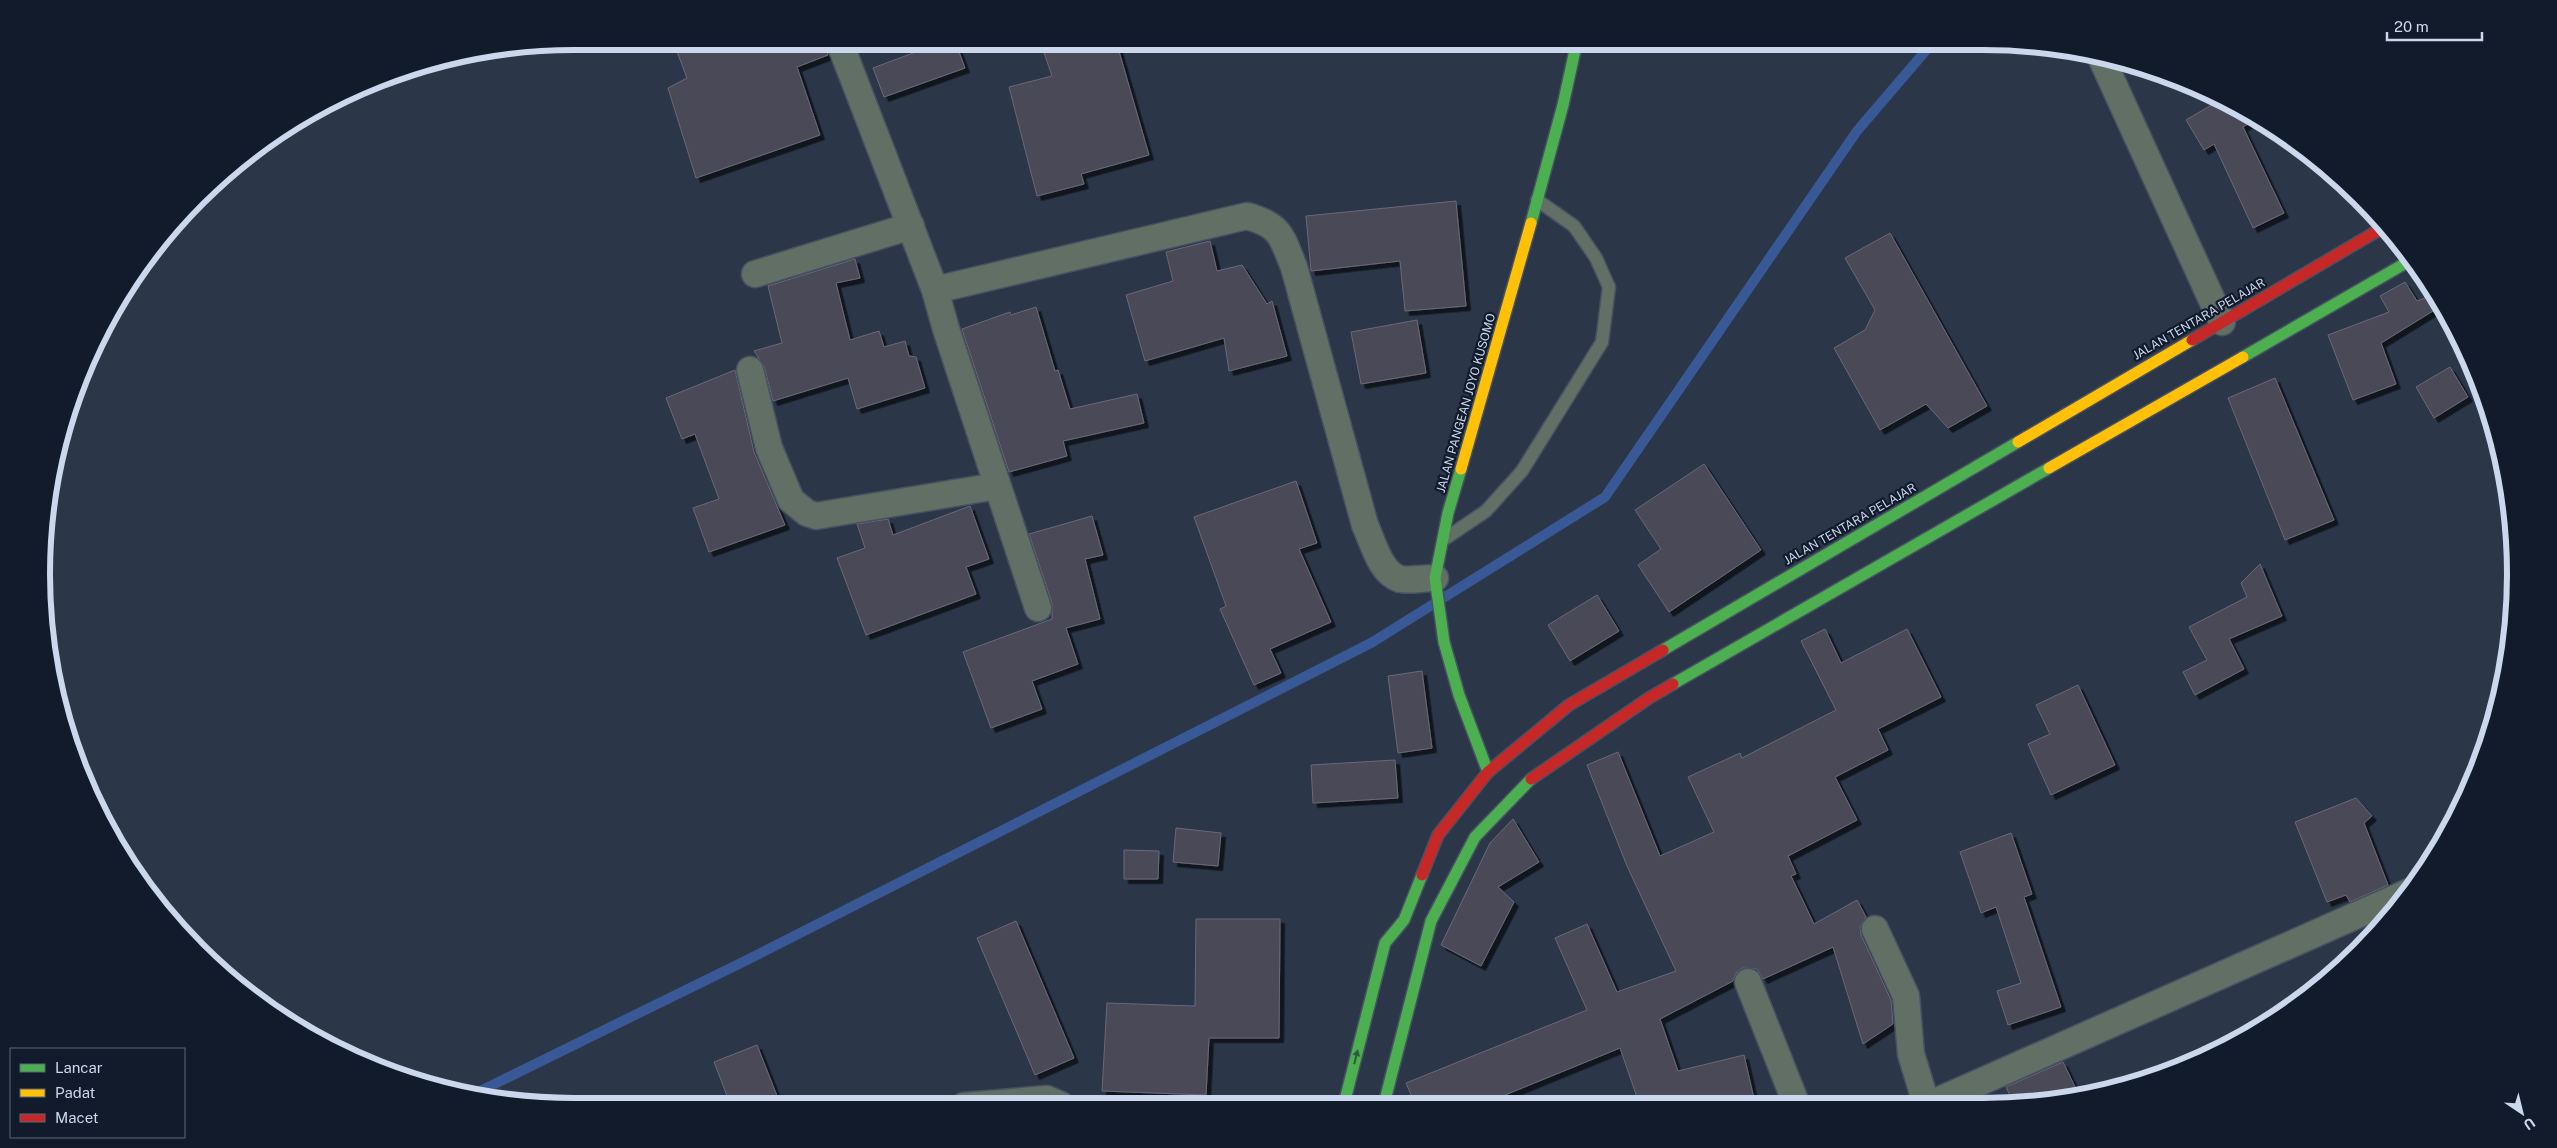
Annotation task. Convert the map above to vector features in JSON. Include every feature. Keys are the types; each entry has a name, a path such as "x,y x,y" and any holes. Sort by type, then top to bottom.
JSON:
{"main road":[{"name":"JALAN PANGEAN JOYO KUSOMO","path":"1488,772 1459,695 1444,642 1435,578 1448,513 1537,200 1562,105 1574,50"},
{"name":"JALAN TENTARA PELAJAR","path":"1346,1098 1385,943 1404,920 1438,835 1488,772 1532,733 1569,705 2378,230"},
{"path":"1386,1098 1431,922 1475,837 1524,784 1649,698 2405,263"},
{"path":"1373,1098 1411,944 1404,920"}],"street":[{"path":"843,50 935,290 946,329 1038,608"},
{"path":"2104,64 2222,322"},
{"path":"935,290 1247,216 1268,222 1280,234 1294,267 1366,525 1382,563 1389,574 1401,579 1435,578"},
{"path":"755,274 911,226"},
{"path":"750,370 769,448 791,500 808,513 816,516 997,486"},
{"path":"1942,1098 2394,898"},
{"path":"1875,929 1906,996 1911,1054 1925,1098"},
{"path":"1748,982 1794,1098"}],"lane":[{"path":"1444,539 1486,511 1522,471 1602,342 1609,287 1596,258 1574,226 1537,200"}],"building":[{"path":"676,50 827,50 828,55 797,67 820,135 696,178 668,88 687,78"},
{"path":"921,50 958,50 965,68 884,97 873,68"},
{"path":"1043,50 1119,50 1149,155 1081,174 1084,184 1037,196 1009,87 1052,76"},
{"path":"2214,104 2250,123 2243,127 2284,213 2253,228 2214,144 2204,150 2186,120"},
{"path":"1456,201 1466,306 1405,311 1400,261 1311,271 1306,216"},
{"path":"1890,233 1987,406 1948,428 1926,404 1880,430 1834,348 1865,330 1875,310 1845,258"},
{"path":"1210,241 1217,271 1242,265 1267,304 1272,301 1287,356 1229,371 1224,338 1145,361 1126,295 1173,281 1166,252"},
{"path":"855,259 860,278 836,283 850,340 879,331 884,347 905,341 909,356 916,357 925,388 857,409 848,378 773,401 764,366 754,351 782,343 768,286"},
{"path":"2405,282 2417,301 2428,297 2435,309 2381,343 2396,384 2353,400 2328,335 2389,312 2380,296"},
{"path":"1036,307 1055,371 1058,370 1070,409 1137,394 1144,423 1063,441 1067,456 1009,472 962,329 1010,312 1011,315"},
{"path":"1417,320 1426,373 1361,384 1351,332"},
{"path":"2450,367 2468,397 2434,418 2416,387"},
{"path":"735,370 754,452 785,525 709,552 693,508 719,499 695,434 682,439 666,398"},
{"path":"2275,378 2334,520 2285,540 2228,398"},
{"path":"1704,464 1761,550 1669,612 1638,565 1661,549 1635,510"},
{"path":"1296,481 1317,543 1299,549 1331,622 1270,649 1281,673 1254,685 1220,609 1226,606 1194,517"},
{"path":"970,506 989,559 966,567 976,594 866,635 837,558 865,548 857,524 888,519 893,535"},
{"path":"1092,516 1103,555 1085,559 1100,619 1066,628 1078,664 1032,681 1042,709 991,728 963,652 1052,619 1052,603 1029,534"},
{"path":"2260,564 2282,616 2229,639 2244,669 2195,695 2183,672 2207,660 2189,627 2247,597 2241,583"},
{"path":"1597,595 1619,631 1570,661 1548,625"},
{"path":"1825,629 1841,663 1907,629 1941,697 1878,729 1888,750 1835,777 1857,820 1788,856 1796,874 1791,876 1814,924 1857,900 1866,917 1860,927 1861,935 1891,1000 1893,1024 1863,1044 1833,947 1763,979 1757,969 1742,968 1736,973 1733,981 1660,1019 1678,1071 1744,1055 1754,1098 1637,1098 1620,1048 1498,1098 1412,1098 1406,1083 1587,1010 1555,938 1587,924 1617,992 1676,971 1627,866 1587,765 1618,752 1660,856 1714,832 1688,777 1740,753 1742,758 1836,710 1801,641"},
{"path":"1422,671 1432,748 1398,753 1388,676"},
{"path":"2078,685 2115,765 2051,795 2028,744 2050,734 2036,705"},
{"path":"1395,760 1398,798 1313,803 1311,765"},
{"path":"2356,798 2372,816 2364,823 2388,885 2350,902 2346,895 2327,902 2295,822"},
{"path":"1513,819 1539,862 1498,887 1514,902 1481,966 1441,945 1490,843"},
{"path":"1176,828 1221,833 1218,866 1173,862"},
{"path":"2011,833 2032,894 2024,897 2061,1007 2008,1025 1997,991 2021,983 1996,907 1981,913 1960,852"},
{"path":"1124,850 1159,851 1158,879 1124,879"},
{"path":"1196,919 1280,919 1279,1038 1209,1038 1206,1095 1102,1091 1107,1003 1195,1006"},
{"path":"1016,921 1074,1058 1035,1075 977,938"},
{"path":"757,1045 778,1098 728,1098 714,1062"},
{"path":"2063,1062 2076,1090 2051,1094 2011,1097 2006,1087"}],"waterway":[{"path":"483,1090 747,960 1371,643 1605,497 1857,131 1926,50"}],"traffic: fast":[{"path":"1531,223 1563,105 1575,50"},
{"path":"2243,357 2405,263"},
{"path":"1663,650 2018,442"},
{"path":"1673,684 2049,468"},
{"path":"1461,469 1448,513 1435,578 1444,642 1459,695 1488,772"},
{"path":"1386,1098 1431,921 1475,837 1531,779"},
{"path":"1346,1098 1385,943 1404,920 1422,875"}],"traffic: slow":[{"path":"1461,469 1531,223"},
{"path":"2018,442 2192,340"},
{"path":"2049,468 2243,357"}],"traffic: jam":[{"path":"2192,340 2378,230"},
{"path":"1422,875 1438,835 1488,772 1569,705 1663,650"},
{"path":"1531,779 1649,698 1673,684"}]}
